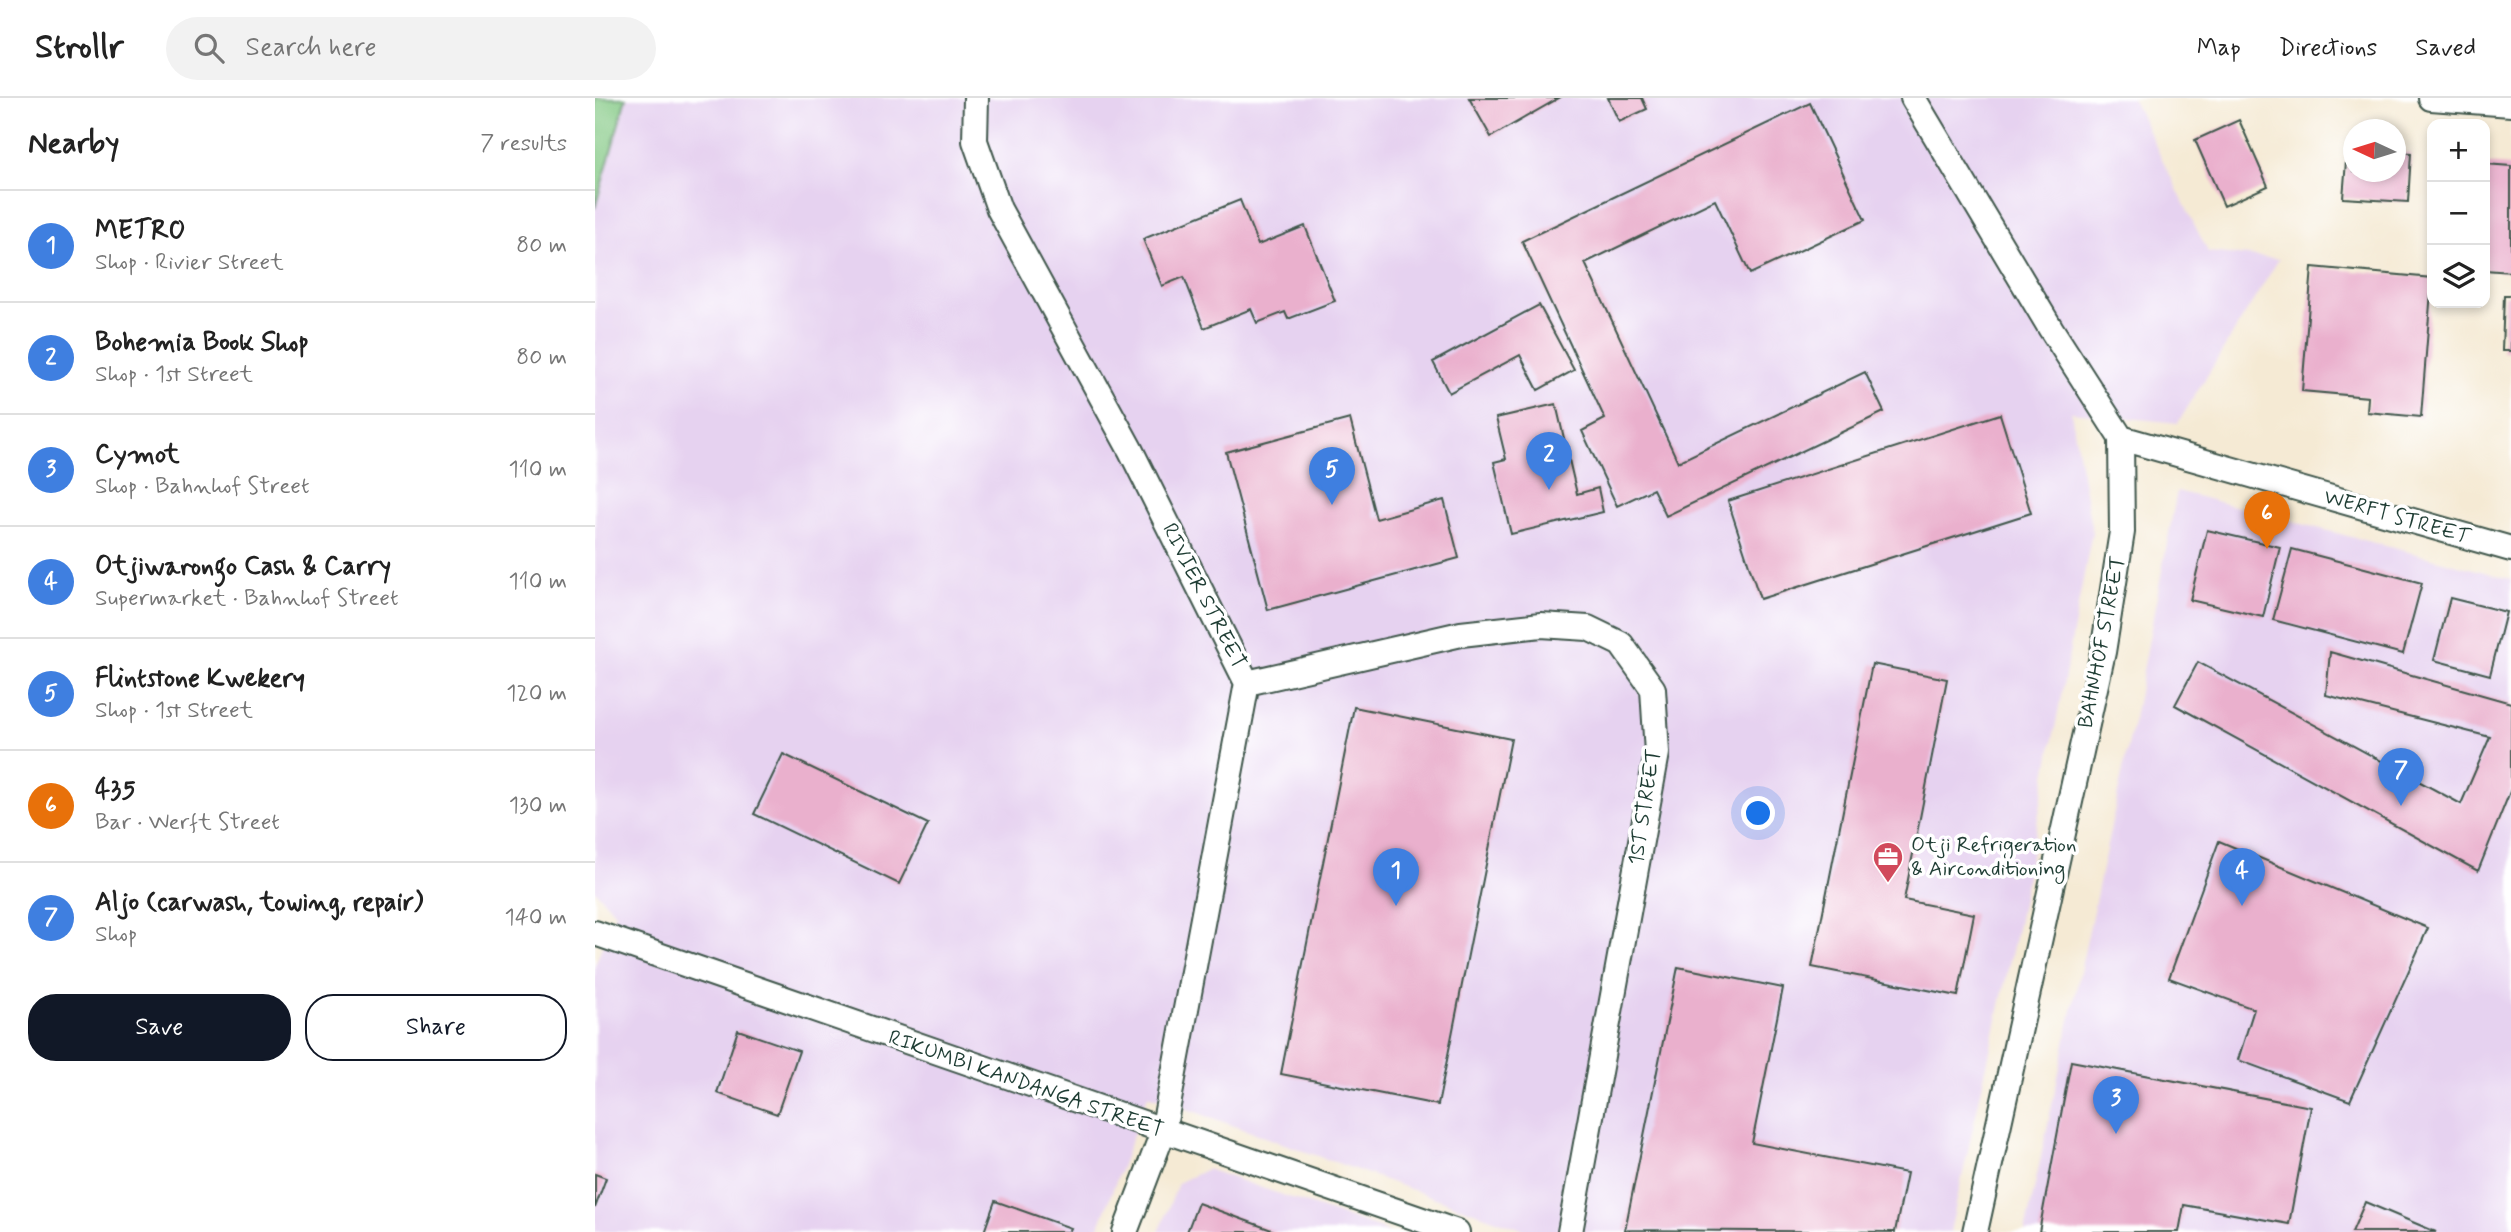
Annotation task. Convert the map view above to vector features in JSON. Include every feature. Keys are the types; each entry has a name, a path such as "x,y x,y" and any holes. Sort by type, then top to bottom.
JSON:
{"street":[{"name":"RIVIER STREET","path":"976,98 975,141 999,209 1130,449 1247,683 1163,1132 1125,1232"},
{"path":"1913,98 2051,328 2121,438"},
{"path":"2431,98 2511,104"},
{"name":"WERFT STREET","path":"2121,438 2511,549"},
{"name":"BAHNHOF STREET","path":"1975,1232 2103,652 2122,532 2121,438"},
{"name":"1ST STREET","path":"1247,683 1461,634 1541,625 1588,628 1621,644 1653,689 1657,753 1570,1232"},
{"name":"RIKUMBI KANDANGA STREET","path":"595,933 1457,1232"}],"shaded area":[{"path":"626,98 2132,98 2208,252 2279,259 2178,423 2071,412 2092,532 2019,919 1950,1232 1530,1232 1148,1095 1097,1232 595,1232 595,965 615,913 595,890 595,208"},
{"path":"2177,491 2511,579 2511,1232 2025,1232 2135,713"},
{"path":"1207,1169 1390,1232 1159,1232 1178,1183"}],"green space":[{"path":"595,98 626,98 595,208"}],"building":[{"path":"1469,98 1559,98 1491,137"},
{"path":"1608,98 1642,98 1647,109 1619,122"},
{"path":"1810,103 1865,220 1750,274 1715,200 1585,263 1678,462 1865,372 1884,412 1666,516 1653,489 1617,506 1582,431 1605,419 1522,241"},
{"path":"2239,120 2268,186 2224,206 2195,140"},
{"path":"2406,153 2411,153 2408,202 2343,198 2344,182 2406,182"},
{"path":"2490,164 2511,166 2511,272 2490,270"},
{"path":"1240,200 1258,245 1305,226 1335,301 1288,319 1285,312 1257,323 1251,309 1204,328 1184,277 1162,286 1143,239"},
{"path":"2312,267 2427,278 2427,308 2430,308 2421,417 2367,412 2368,397 2302,391"},
{"path":"2504,295 2511,295 2511,351 2502,351"},
{"path":"1539,305 1574,370 1538,390 1520,355 1449,393 1433,362"},
{"path":"1556,404 1577,494 1598,488 1603,512 1511,534 1494,462 1506,459 1496,418"},
{"path":"2000,414 2031,513 1760,599 1728,501"},
{"path":"1350,419 1376,519 1444,500 1459,558 1268,610 1226,452"},
{"path":"2207,530 2280,547 2263,617 2190,600"},
{"path":"2292,549 2422,583 2403,654 2273,620"},
{"path":"2450,598 2506,612 2490,675 2434,660"},
{"path":"2330,652 2511,703 2511,789 2478,871 2175,705 2198,662 2461,804 2490,737 2326,695"},
{"path":"1872,664 1947,679 1904,900 1974,914 1958,996 1812,967"},
{"path":"1354,707 1511,739 1438,1105 1281,1074"},
{"path":"783,754 928,824 899,884 754,814"},
{"path":"2219,841 2428,928 2350,1101 2238,1060 2254,1009 2169,978"},
{"path":"1678,967 1783,988 1752,1143 1907,1173 1895,1232 1625,1230"},
{"path":"738,1030 799,1051 777,1114 717,1093"},
{"path":"2071,1061 2311,1107 2289,1224 2184,1205 2179,1232 2039,1232"},
{"path":"595,1174 606,1178 595,1208"},
{"path":"995,1201 1071,1228 1069,1232 984,1232"},
{"path":"2365,1202 2436,1232 2352,1232"},
{"path":"1198,1203 1277,1232 1187,1232"}],"place":[{"name":"Bohemia Book Shop","path":"1549,490"},
{"name":"Flintstone Kwekery","path":"1332,505"},
{"name":"435","path":"2267,549"},
{"name":"Aljo (carwash, towing, repair)","path":"2401,806"},
{"name":"Otji Refrigeration & Airconditioning","path":"1888,884"},
{"name":"METRO","path":"1396,906"},
{"name":"Otjiwarongo Cash & Carry","path":"2242,906"},
{"name":"Cymot","path":"2116,1134"}]}
